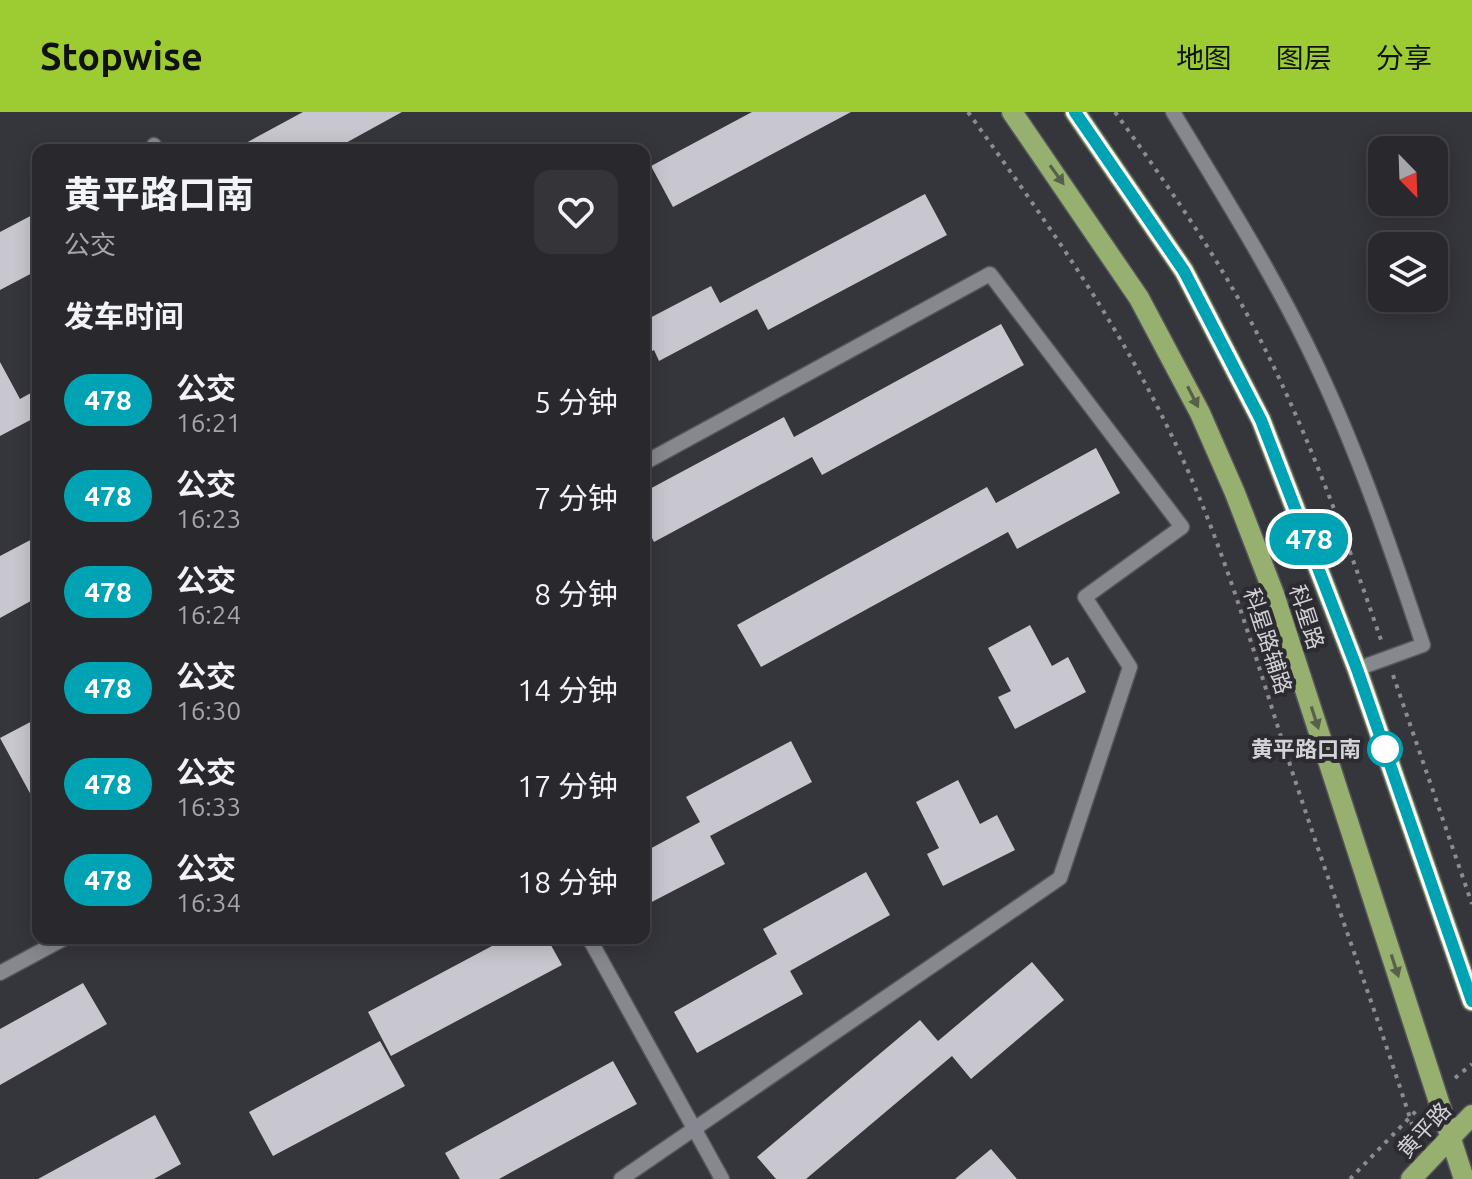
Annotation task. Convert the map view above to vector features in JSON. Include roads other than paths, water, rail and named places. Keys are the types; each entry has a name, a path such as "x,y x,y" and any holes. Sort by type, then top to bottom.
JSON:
{"main road":[{"name":"科星路","path":"1012,112 1139,298 1218,453 1274,594 1464,1179"},
{"name":"科星路","path":"1075,112 1168,246 1228,352 1283,470 1357,669 1472,1001"},
{"name":"黄平路","path":"1417,1173 1472,1115"},
{"path":"1464,1179 1472,1169"}],"street":[{"path":"1173,112 1284,300 1318,368 1397,566 1423,645 1357,669"},
{"path":"621,1179 696,1131 1060,878 1130,667 1085,597 1182,527 990,274 650,460"},
{"path":"0,973 54,944"},
{"path":"592,944 722,1179"}],"place":[{"name":"黄平路口南","path":"1385,749"}]}
